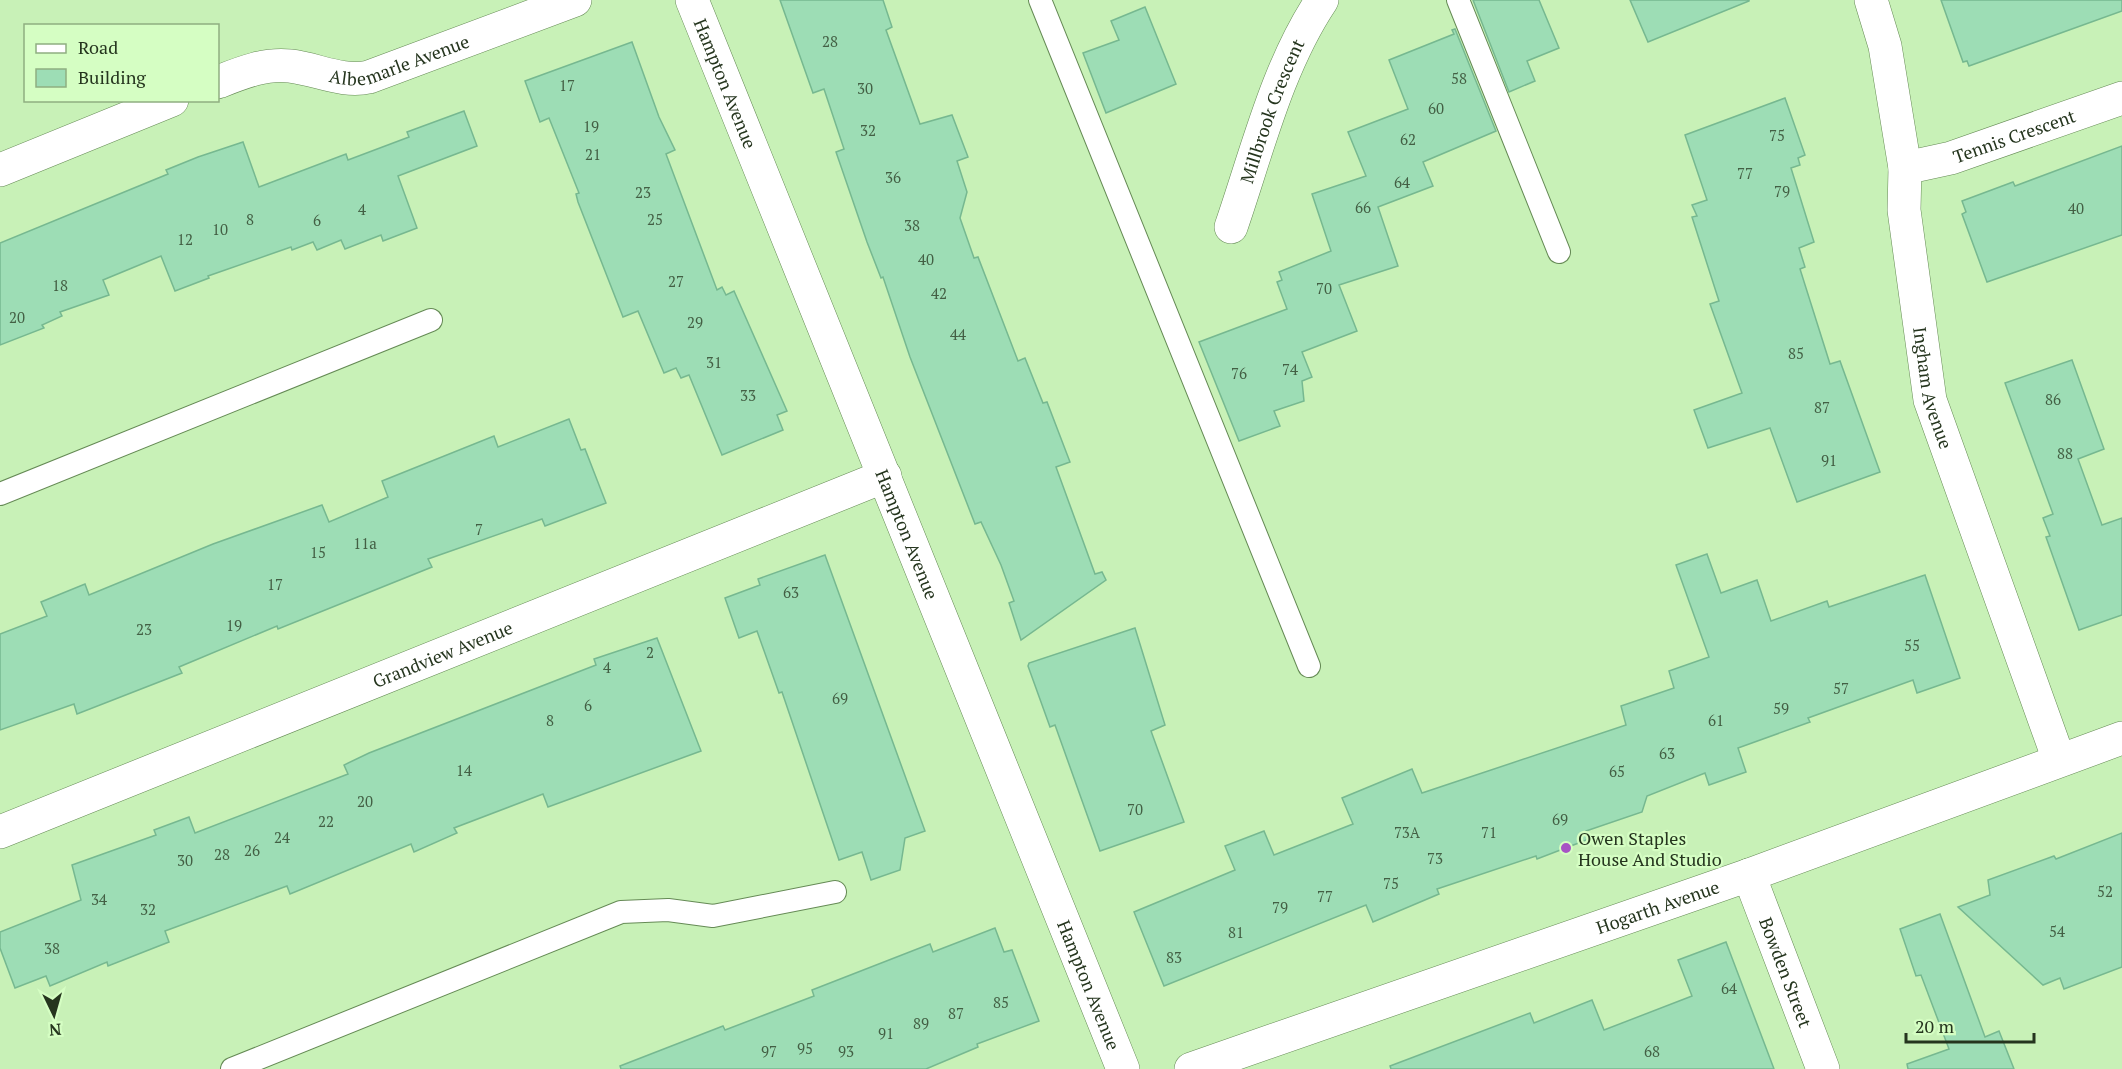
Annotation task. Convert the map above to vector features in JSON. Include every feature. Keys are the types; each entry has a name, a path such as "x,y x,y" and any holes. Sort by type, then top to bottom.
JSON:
{"street":[{"name":"Albemarle Avenue","path":"219,82 244,71 267,66 290,66 357,80 575,0"},
{"name":"Hampton Avenue","path":"692,0 1123,1069"},
{"name":"Millbrook Crescent","path":"1232,227 1279,88 1308,21 1322,0"},
{"name":"Ingham Avenue","path":"1871,0 1884,46 1905,168 1904,210 1930,400 2059,760"},
{"name":"Tennis Crescent","path":"1905,168 1951,158 2122,98"},
{"path":"0,170 167,102"},
{"name":"Grandview Avenue","path":"0,831 885,476"},
{"name":"Hogarth Avenue","path":"1191,1069 1749,874 2122,738"},
{"name":"Bowden Street","path":"1749,874 1823,1069"}],"lane":[{"path":"1040,0 1309,666"},
{"path":"1458,0 1558,252"},
{"path":"0,494 431,320"},
{"path":"232,1069 621,912 668,910 713,916 835,892"}],"building":[{"path":"780,0 883,0 892,27 886,30 920,124 952,115 968,157 957,161 967,192 960,218 974,258 978,257 1018,361 1025,358 1043,403 1047,402 1070,462 1056,467 1095,574 1102,572 1106,580 1021,640 1009,603 1014,601 1001,565 981,522 975,524 910,357 883,277 881,278 867,242 836,152 844,149 824,89 813,93"},
{"path":"1473,0 1539,0 1559,48 1527,61 1535,81 1509,92"},
{"path":"1630,0 1749,0 1749,1 1648,42"},
{"path":"1941,0 2122,0 2122,11 1969,66 1967,61 1963,62"},
{"path":"1145,7 1176,84 1106,113 1083,53 1119,40 1111,21"},
{"path":"1455,29 1496,131 1423,162 1433,186 1378,207 1398,266 1339,285 1357,331 1302,352 1312,377 1302,381 1304,401 1274,411 1280,426 1239,441 1199,342 1287,309 1277,282 1282,280 1279,272 1331,251 1312,194 1366,176 1348,132 1408,109 1389,60 1454,34 1452,30"},
{"path":"632,42 659,117 675,150 666,154 717,290 722,287 726,295 734,291 787,411 777,415 783,430 722,455 689,375 681,378 676,368 664,373 638,311 623,317 578,202 576,194 579,193 549,118 540,122 525,81"},
{"path":"1785,98 1805,155 1798,158 1800,165 1791,168 1814,242 1799,248 1805,267 1800,269 1830,364 1840,361 1880,472 1797,502 1770,428 1708,448 1694,410 1742,393 1710,304 1719,301 1692,217 1697,216 1692,205 1707,200 1685,135"},
{"path":"464,111 477,146 398,176 417,228 383,241 381,235 345,249 341,240 317,250 313,242 292,250 291,247 208,276 209,278 175,291 161,256 103,280 109,295 60,312 62,316 42,325 44,328 0,345 0,243 168,174 166,170 243,142 259,187 346,154 348,160 409,137 407,132"},
{"path":"2122,146 2122,235 1987,282 1962,214 1966,212 1962,201 2013,182 2015,186"},
{"path":"2072,360 2104,449 2078,459 2102,525 2122,518 2122,615 2079,630 2046,537 2050,536 2043,518 2053,514 2005,383"},
{"path":"569,419 581,450 585,449 606,503 545,526 542,519 428,559 432,567 278,629 277,626 179,667 182,673 77,714 74,704 0,730 0,634 47,616 41,602 85,584 89,595 213,544 322,505 329,522 388,497 382,481 494,436 498,447"},
{"path":"1707,554 1721,593 1757,580 1771,621 1827,601 1829,607 1925,575 1960,678 1917,693 1913,680 1808,718 1810,722 1738,748 1746,772 1709,785 1705,773 1647,796 1642,812 1586,831 1589,839 1537,859 1536,856 1437,889 1439,894 1373,922 1366,905 1164,986 1134,912 1235,870 1225,846 1264,831 1274,855 1353,824 1342,798 1412,769 1422,793 1626,725 1621,706 1674,688 1669,671 1709,657 1676,565"},
{"path":"825,555 925,831 905,838 900,870 871,880 862,852 839,860 782,692 779,693 757,631 739,638 725,598 760,585 758,579"},
{"path":"1135,628 1165,725 1151,731 1184,822 1100,851 1055,725 1050,727 1028,666 1029,663"},
{"path":"657,638 701,751 548,807 543,794 454,828 457,833 414,852 411,844 290,894 287,886 165,931 169,942 108,966 107,962 50,986 46,976 15,988 0,948 0,932 81,900 72,865 156,835 154,830 189,817 195,833 348,774 344,765 369,753 596,665 594,659"},
{"path":"2122,833 2122,967 2064,989 2060,978 2043,985 1958,907 1990,895 1988,880 2054,856 2056,859"},
{"path":"1940,914 1985,1037 1999,1031 2014,1069 1908,1069 1907,1064 1949,1049 1921,975 1916,976 1900,929"},
{"path":"995,928 1004,952 1012,950 1039,1021 977,1044 978,1047 926,1069 621,1069 620,1066 723,1026 725,1030 814,996 812,990 930,944 933,952"},
{"path":"1726,942 1774,1069 1391,1069 1390,1066 1530,1013 1534,1023 1592,1000 1604,1030 1692,996 1678,960"}],"place":[{"name":"Owen Staples House And Studio","path":"1566,848"}]}
